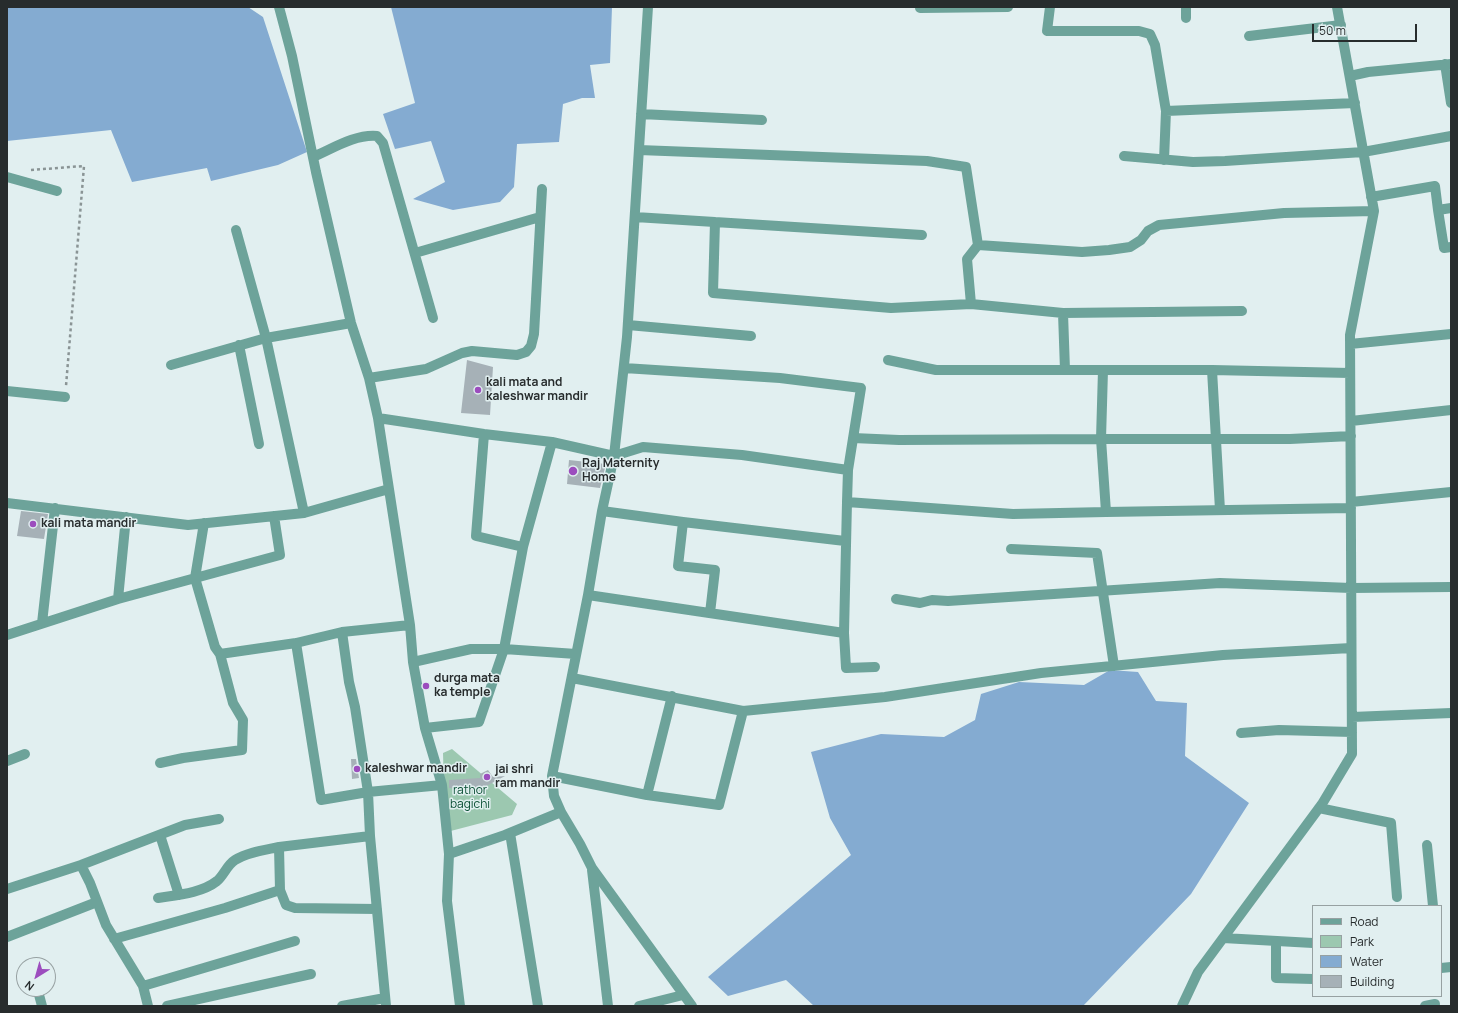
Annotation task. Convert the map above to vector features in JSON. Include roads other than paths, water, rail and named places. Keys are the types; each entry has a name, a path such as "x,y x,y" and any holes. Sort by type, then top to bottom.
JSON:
{"street":[{"path":"279,7 292,56 313,157 351,323 369,378 378,418 410,625 413,662 425,728 442,785 449,854 447,901 460,1006"},
{"path":"648,7 628,325 614,456 602,511 588,595 552,776 554,796 561,812 592,868 692,1006"},
{"path":"920,8 1008,7"},
{"path":"1050,7 1047,31 1139,31 1150,34 1156,45 1166,111 1164,160"},
{"path":"1186,7 1186,18"},
{"path":"1182,1006 1198,972 1319,808 1352,754 1350,336 1374,211 1337,7"},
{"path":"1249,36 1340,25"},
{"path":"1350,76 1368,72 1448,64 1451,104"},
{"path":"1166,111 1355,103"},
{"path":"642,114 762,120"},
{"path":"313,157 355,139 369,135 377,136 382,143 433,318"},
{"path":"1124,156 1193,162 1225,161 1363,152 1451,136"},
{"path":"639,150 927,161 966,167 978,245 967,259 971,304"},
{"path":"7,177 57,191"},
{"path":"1372,197 1435,186 1444,248 1451,247"},
{"path":"369,378 426,369 472,350 517,355 526,352 532,346 534,334 542,189"},
{"path":"1438,210 1451,208"},
{"path":"978,245 1082,252 1109,250 1130,247 1141,240 1148,231 1159,225 1284,213 1374,211"},
{"path":"415,253 540,217"},
{"path":"635,217 922,235"},
{"path":"715,222 713,293 891,308 971,304 1063,313 1242,311"},
{"path":"236,230 266,338 304,512"},
{"path":"1063,313 1066,370"},
{"path":"171,365 266,338 351,323"},
{"path":"628,325 751,336"},
{"path":"1350,344 1451,334"},
{"path":"239,346 259,444"},
{"path":"888,360 936,370 1212,370 1350,373"},
{"path":"624,368 780,378 861,388 848,470 845,541 844,633 846,668 875,667"},
{"path":"1103,370 1101,439 1106,512"},
{"path":"1212,370 1220,510"},
{"path":"7,391 65,397"},
{"path":"1350,421 1451,410"},
{"path":"378,418 484,434 552,442 614,456 643,447 742,455 848,470"},
{"path":"484,434 476,536 523,547"},
{"path":"853,438 899,440 1216,439 1351,436"},
{"path":"425,728 479,722 504,649 523,547 552,442"},
{"path":"7,503 188,525 304,512 389,489"},
{"path":"847,502 1013,514 1220,510 1351,505 1451,492"},
{"path":"42,623 55,508"},
{"path":"602,511 845,541"},
{"path":"7,635 118,599 280,555 274,516"},
{"path":"118,599 126,517"},
{"path":"683,522 678,566 715,570 710,613"},
{"path":"160,764 184,758 242,750 242,720 233,703 220,654 216,647 195,578 204,523"},
{"path":"1011,549 1097,553 1114,666"},
{"path":"896,599 920,603 932,600 948,601 1220,583 1351,588 1451,587"},
{"path":"588,595 844,633"},
{"path":"220,654 296,643 342,632 410,625"},
{"path":"342,632 368,792 370,836 386,1002 342,1006"},
{"path":"296,643 321,800 368,792 442,785"},
{"path":"572,678 672,696 743,711 885,698 1041,674 1114,666 1223,655 1351,648"},
{"path":"413,662 471,649 504,649 576,654"},
{"path":"647,794 672,696"},
{"path":"552,776 647,794 719,805 743,711"},
{"path":"1352,717 1451,713"},
{"path":"1241,732 1279,730 1352,732"},
{"path":"7,760 25,754"},
{"path":"1319,808 1391,824 1397,897"},
{"path":"449,854 510,833 561,812"},
{"path":"7,889 81,864 185,825 219,819"},
{"path":"510,833 538,1006"},
{"path":"160,835 179,895"},
{"path":"158,898 179,895 205,888 218,880 229,865 246,855 279,847 370,836"},
{"path":"1427,845 1433,905"},
{"path":"279,847 280,890 286,905 295,908 377,909"},
{"path":"81,864 106,925 143,986 148,1006"},
{"path":"592,868 608,1006"},
{"path":"114,939 225,908 245,900 280,890"},
{"path":"7,938 97,902"},
{"path":"1223,938 1312,944"},
{"path":"143,986 296,941"},
{"path":"1276,941 1276,978 1312,979"},
{"path":"167,1006 311,974"},
{"path":"639,1006 683,995"}],"water":[{"path":"7,7 248,7 263,17 307,152 278,165 211,181 207,168 132,182 111,130 7,141"},
{"path":"391,7 612,7 610,63 590,65 595,98 582,98 563,104 559,142 517,144 514,187 500,202 453,210 413,199 445,182 431,141 395,149 383,114 415,103"},
{"path":"1110,670 1138,672 1156,701 1187,703 1185,756 1249,803 1191,894 1083,1006 814,1006 786,980 728,996 708,977 851,855 830,818 811,752 881,734 944,737 975,720 981,694 1019,682 1084,685"}],"place":[{"name":"kali mata and kaleshwar mandir","path":"478,390"},
{"name":"Raj Maternity Home","path":"573,471"},
{"name":"kali mata mandir","path":"33,524"},
{"name":"durga mata ka temple","path":"426,686"},
{"name":"kaleshwar mandir","path":"357,769"},
{"name":"jai shri ram mandir","path":"487,777"}],"park label":[{"name":"rathor bagichi","path":"470,798"}]}
